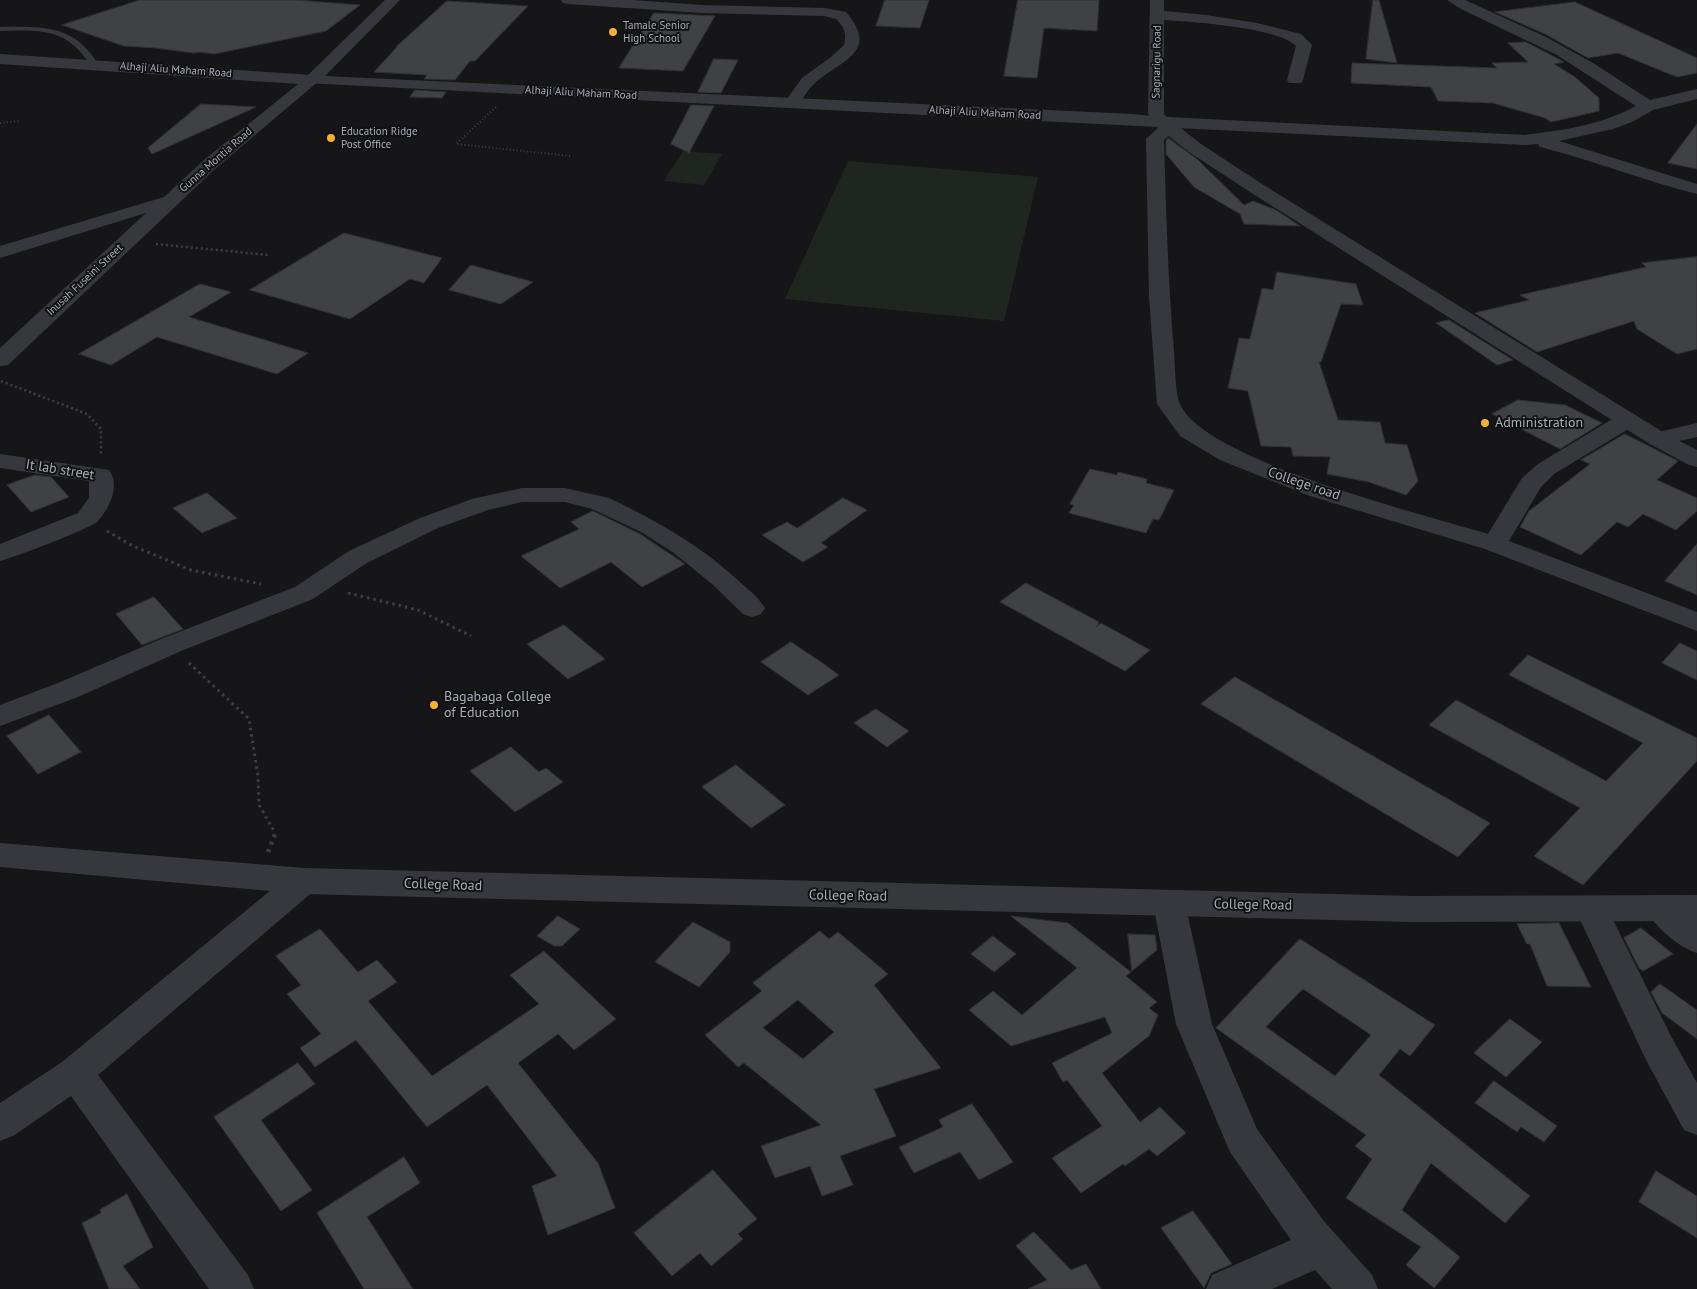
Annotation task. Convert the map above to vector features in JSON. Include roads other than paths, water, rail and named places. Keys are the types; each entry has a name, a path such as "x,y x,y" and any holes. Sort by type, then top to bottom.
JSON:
{"street":[{"name":"Gunna Montia Road","path":"0,252 170,200 210,164 312,80 393,0"},
{"path":"568,0 702,9 831,13 841,16 852,31 854,40 848,52 808,81 792,103"},
{"path":"1454,0 1473,11 1552,45 1605,77 1647,106"},
{"path":"1157,7 1296,37 1304,44 1294,80"},
{"name":"Sagnarigu Road","path":"1157,7 1156,114 1165,125"},
{"name":"Alhaji Aliu Maham Road","path":"0,59 312,80 1133,119 1165,125 1525,140"},
{"path":"1525,140 1573,134 1607,125 1626,118 1647,106 1697,94"},
{"path":"1165,125 1212,160 1330,235 1628,420 1697,460"},
{"name":"College road","path":"1165,125 1157,136 1155,150 1159,296 1168,404 1188,432 1228,455 1319,491 1494,544 1697,622"},
{"path":"1525,140 1580,151 1663,180 1697,189"},
{"name":"Inusah Fuseini Street","path":"0,360 170,200"},
{"path":"1494,544 1531,483 1546,469 1628,420"},
{"path":"1658,438 1697,430"},
{"name":"It lab street","path":"0,461 101,475 101,498 86,518 0,552"},
{"path":"0,716 68,690 171,645 304,593 358,557 429,523 481,504 522,495 565,495 600,503 650,527 682,548 721,578 752,608"},
{"name":"College Road","path":"0,855 304,881 1403,909 1697,908"},
{"path":"0,1124 74,1073 304,881"},
{"path":"1168,903 1194,1024 1243,1140 1308,1233 1358,1289"},
{"path":"1591,909 1659,1049 1697,1118"},
{"path":"1662,909 1697,940"},
{"path":"74,1073 234,1289"},
{"path":"1226,1289 1321,1247"}],"lane":[{"path":"0,29 48,30 61,34 80,44 90,55 94,64"}],"place":[{"name":"Tamale Senior High School","path":"613,32"},
{"name":"Education Ridge Post Office","path":"331,138"},
{"name":"Administration","path":"1485,423"},
{"name":"Bagabaga College of Education","path":"434,705"}]}
